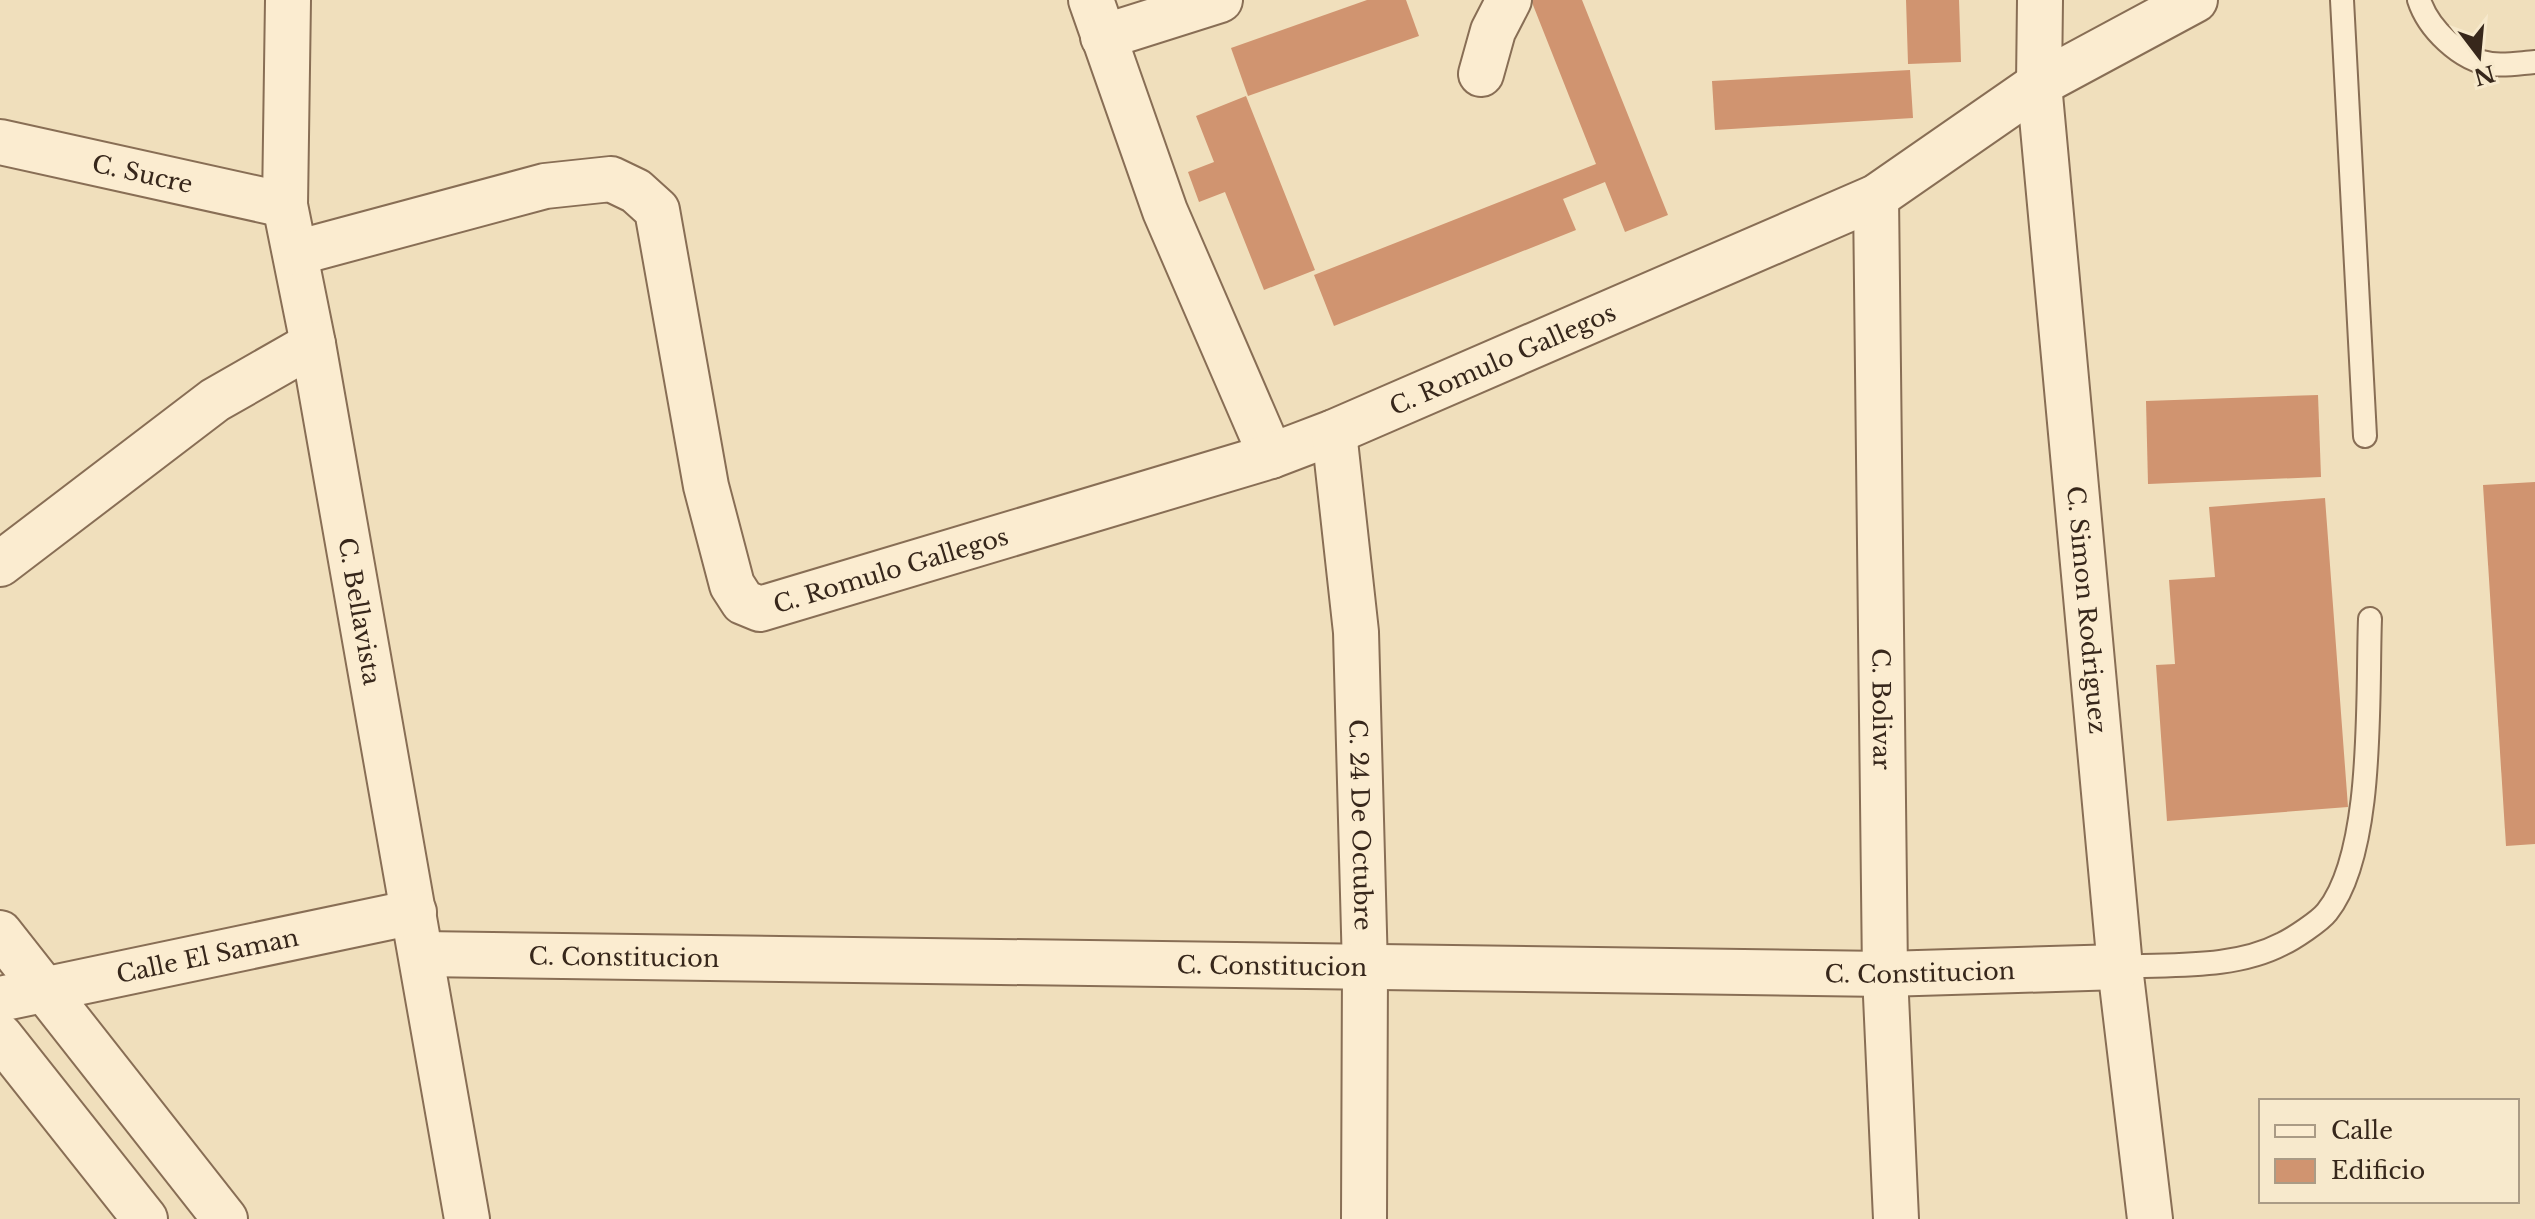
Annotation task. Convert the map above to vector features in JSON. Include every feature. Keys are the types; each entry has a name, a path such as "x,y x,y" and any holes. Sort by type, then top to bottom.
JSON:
{"street":[{"name":"C. Bellavista","path":"288,0 285,205 313,344 467,1219"},
{"path":"1220,0 1097,18 1165,211 1271,456"},
{"path":"1481,74 1493,31 1509,0"},
{"name":"C. Simon Rodriguez","path":"2040,0 2039,84 2120,967 2150,1219"},
{"name":"C. Romulo Gallegos","path":"296,253 545,186 611,179 636,191 657,210 706,486 732,585 743,602 760,609 1271,456 1334,432 1876,197 2039,84 2195,0"},
{"name":"C. Sucre","path":"0,142 285,205"},
{"name":"C. Bolivar","path":"1876,197 1885,974 1896,1219"},
{"path":"0,564 215,400 313,344"},
{"name":"C. 24 De Octubre","path":"1334,432 1356,632 1365,969 1364,1219"},
{"name":"Calle El Saman","path":"0,999 414,912"},
{"path":"0,933 225,1219"},
{"name":"C. Constitucion","path":"422,954 1885,974 2120,967"},
{"path":"0,1036 145,1219"}],"lane":[{"path":"2342,0 2365,436"},
{"path":"2419,0 2453,50 2490,64 2535,62"},
{"path":"2120,967 2231,961 2282,944 2327,913 2351,868 2361,822 2370,619"}],"building":[{"path":"1367,0 1406,0 1419,36 1248,96 1231,48"},
{"path":"1531,0 1582,0 1668,215 1625,232 1605,182 1563,199 1576,230 1334,326 1314,275 1596,164"},
{"path":"1906,0 1959,0 1961,62 1908,64"},
{"path":"1910,70 1913,118 1715,130 1712,81"},
{"path":"1246,96 1315,270 1264,290 1225,192 1199,202 1188,172 1214,162 1196,116"},
{"path":"2318,395 2321,477 2148,484 2146,401"},
{"path":"2535,482 2535,844 2506,846 2483,485"},
{"path":"2325,498 2348,807 2167,821 2156,665 2175,664 2169,580 2215,577 2209,507"}]}
